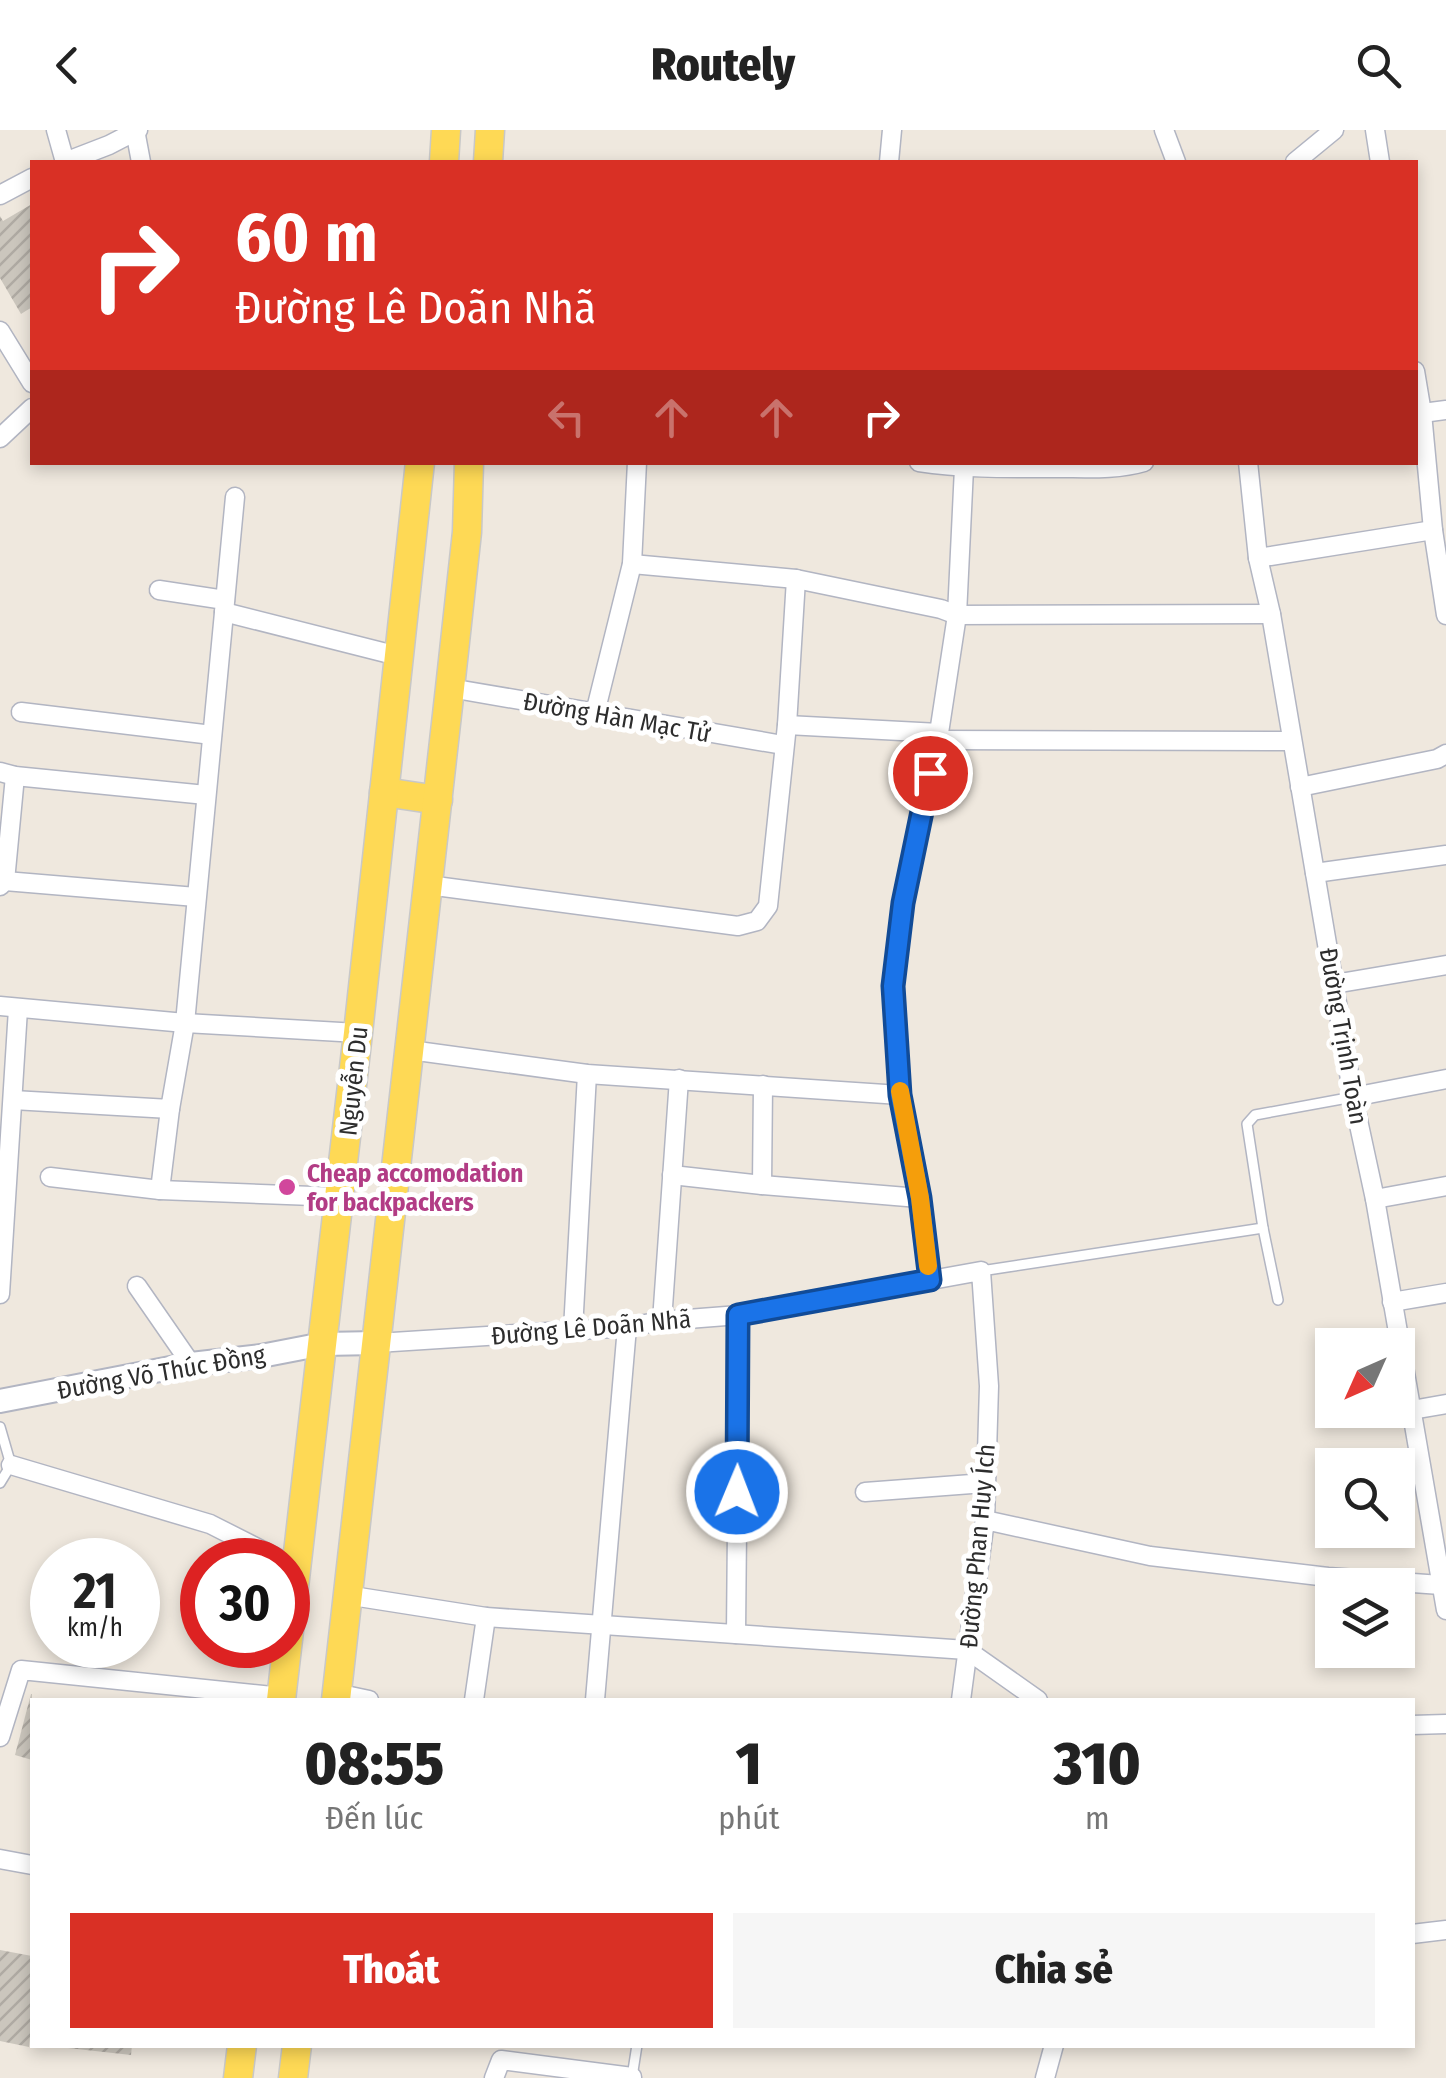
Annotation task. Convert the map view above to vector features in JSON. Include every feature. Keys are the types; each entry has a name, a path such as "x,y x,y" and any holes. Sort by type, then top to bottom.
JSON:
{"main road":[{"path":"444,160 446,130"},
{"path":"488,160 490,130"},
{"name":"Nguyễn Du","path":"292,1538 323,1344 420,465"},
{"path":"336,1697 438,800 467,532 470,465"},
{"path":"384,792 438,800"},
{"name":"Nguyễn Du","path":"281,1698 283,1668"},
{"path":"238,2078 242,2048"},
{"path":"293,2078 296,2048"}],"street":[{"path":"56,130 64,160"},
{"path":"70,160 136,130 140,160"},
{"path":"889,160 892,130"},
{"path":"1164,130 1175,160"},
{"path":"1297,160 1334,130"},
{"path":"1375,130 1380,160"},
{"path":"0,194 30,179"},
{"path":"0,331 30,381"},
{"path":"0,438 30,410"},
{"path":"1446,410 1418,414 1446,615"},
{"path":"595,713 632,564 637,465"},
{"path":"942,465 1134,465"},
{"name":"Đường Trịnh Toàn","path":"1248,465 1258,558 1397,1328"},
{"path":"930,1280 920,1198 900,1095 893,986 903,903 938,737 957,615 964,468"},
{"path":"160,1190 186,1022 235,497"},
{"path":"1258,558 1438,536"},
{"path":"632,564 796,579 957,615 1271,614"},
{"path":"428,885 738,926 757,921 768,906 796,579"},
{"path":"159,590 398,656"},
{"name":"Đường Hàn Mạc Tử","path":"450,688 783,745"},
{"path":"21,712 212,736"},
{"path":"786,725 938,737 1291,742"},
{"path":"1300,787 1446,754"},
{"path":"196,897 2,884 8,774 206,795"},
{"path":"1315,873 1446,855"},
{"path":"1334,984 1446,965"},
{"path":"0,1294 6,1120 13,1100 9,1008 358,1033"},
{"path":"410,1050 587,1074 900,1095"},
{"path":"572,1330 587,1074"},
{"path":"1353,1097 1446,1078"},
{"path":"662,1321 679,1079"},
{"path":"762,1084 762,1185"},
{"path":"13,1100 170,1109"},
{"path":"672,1175 920,1198"},
{"path":"50,1177 160,1190 340,1197"},
{"path":"1375,1199 1446,1186"},
{"name":"Đường Lê Doãn Nhã","path":"377,1343 626,1327 738,1315 981,1272"},
{"name":"Đường Phan Huy Ích","path":"960,1698 985,1520 988,1386 981,1272"},
{"path":"137,1286 191,1364"},
{"path":"1392,1302 1446,1294"},
{"path":"736,1634 738,1315"},
{"path":"595,1698 626,1327"},
{"name":"Đường Võ Thúc Đồng","path":"0,1401 191,1364 323,1344 377,1343"},
{"path":"1415,1409 1446,1404"},
{"name":"Đường Trịnh Toàn","path":"1415,1422 1438,1512 1441,1586 1446,1610"},
{"path":"11,1465 210,1524 237,1538"},
{"path":"865,1492 985,1483"},
{"path":"985,1520 1150,1556 1441,1586"},
{"path":"346,1595 486,1617 968,1650 1035,1698"},
{"path":"474,1698 486,1617"},
{"path":"0,1737 21,1670 272,1698"},
{"path":"1415,1725 1446,1724"},
{"path":"0,1859 30,1865"},
{"path":"1415,1934 1446,1930"},
{"path":"1045,2078 1053,2048"},
{"path":"494,2078 501,2060 632,2077"}],"lane":[{"path":"1278,1300 1262,1228 1247,1128 1250,1119 1353,1097"},
{"path":"981,1272 1262,1228"},
{"path":"0,1426 11,1465 0,1483"},
{"path":"632,2077 637,2048"}],"building":[{"path":"30,205 30,308 21,314 0,278 0,216 3,221"},
{"path":"31,1694 32,1694 30,1759 15,1755"},
{"path":"0,1950 30,1956 30,2037 29,2047 0,2041"},
{"path":"68,2048 132,2048 131,2055"}],"slow traffic":[{"path":"900,1091 928,1266"}],"place":[{"name":"Cheap accomodation for backpackers","path":"287,1187"}],"route":[{"path":"737,1492 738,1315 930,1280 920,1198 900,1095 893,986 903,903 930,773"}]}
